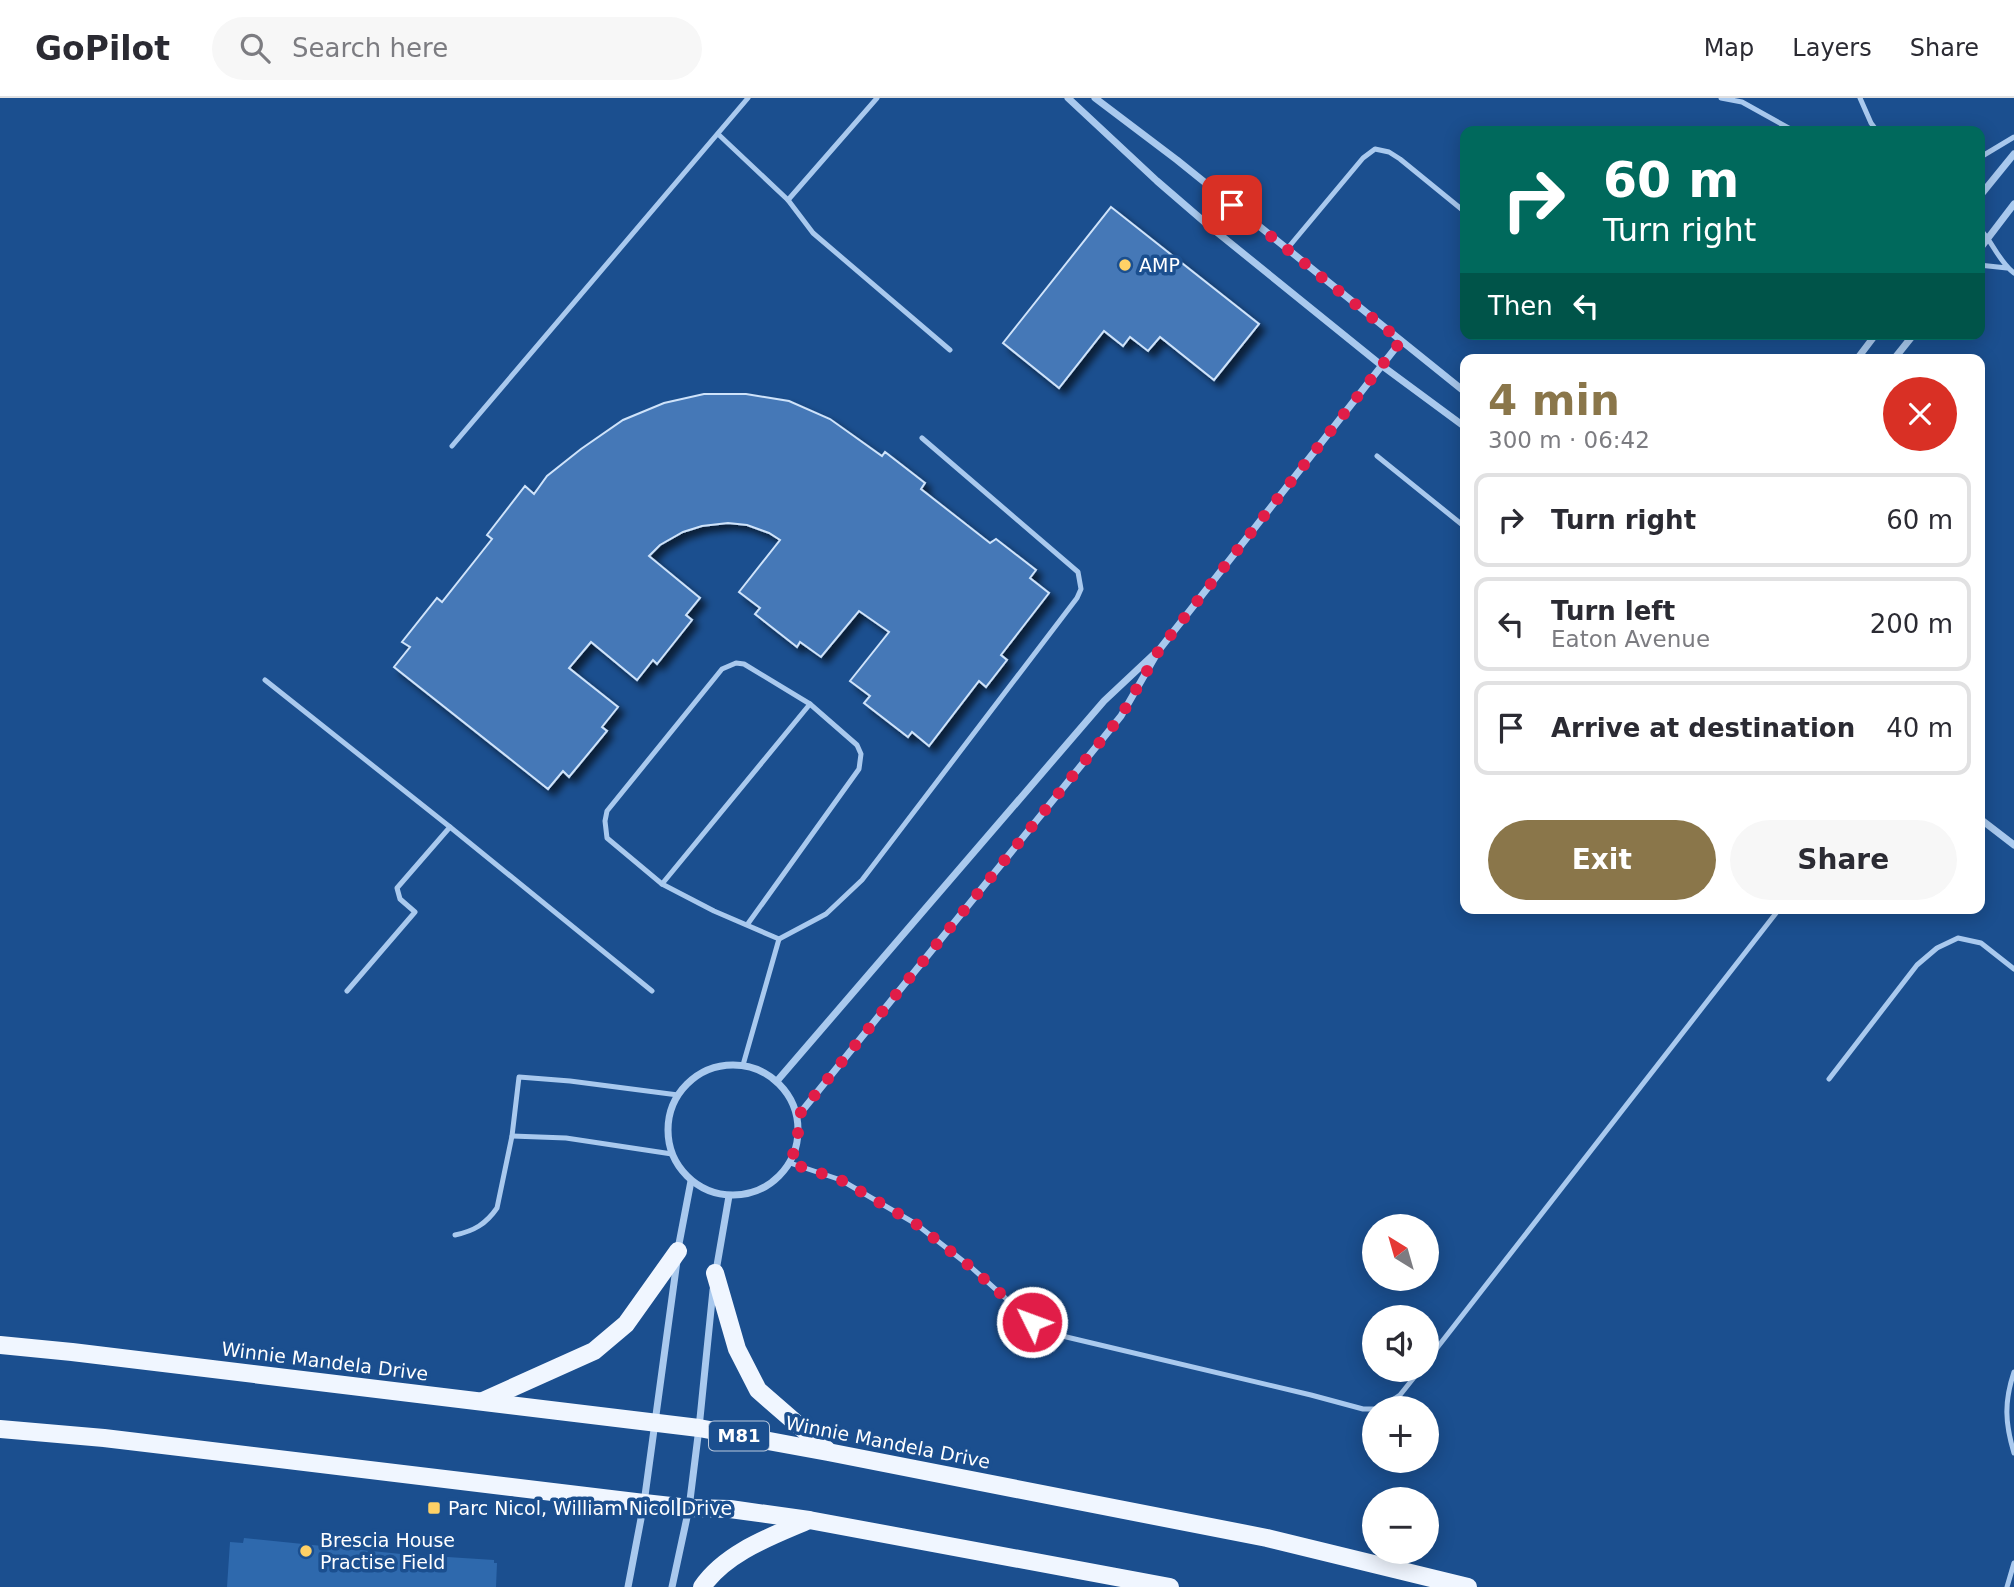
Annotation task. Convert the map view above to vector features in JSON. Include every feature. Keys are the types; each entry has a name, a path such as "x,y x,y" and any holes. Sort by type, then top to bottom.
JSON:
{"main road":[{"path":"483,1401 594,1351 626,1324 678,1251"},
{"path":"715,1273 737,1349 758,1390 828,1452"},
{"name":"Winnie Mandela Drive","path":"0,1345 699,1428 1267,1538 1468,1587"},
{"path":"0,1429 118,1439 689,1508 730,1509 809,1520 1170,1587"},
{"path":"702,1587 708,1578 730,1560 756,1544 809,1520"}],"street":[{"path":"1068,98 1208,225 1381,365 1460,423"},
{"path":"1095,98 1177,160 1460,388"},
{"path":"1985,190 2014,154"},
{"path":"1985,243 2014,204"},
{"path":"1861,354 1871,340"},
{"path":"1898,354 1909,340"},
{"path":"798,1116 1121,716 1159,650 1401,341"},
{"path":"777,1081 1104,701 1159,650"},
{"path":"1985,822 2013,843"},
{"path":"724,1065 743,1065 762,1070 777,1081 790,1097 798,1116 798,1140 790,1163 775,1181 753,1193 729,1196 709,1191 691,1181 672,1154 668,1134 670,1114 678,1095 690,1081 706,1070 724,1065"},
{"path":"628,1587 644,1503 678,1251 691,1181"},
{"path":"672,1587 689,1508 715,1273 729,1196"}],"lane":[{"path":"452,446 748,98"},
{"path":"788,200 877,98"},
{"path":"1721,98 1752,98"},
{"path":"1860,98 1873,126"},
{"path":"1741,100 1785,126"},
{"path":"718,134 788,200 813,233 950,350"},
{"path":"1985,154 2014,137"},
{"path":"1287,249 1363,158 1375,149 1389,152 1400,159 1460,208"},
{"path":"1985,234 2007,268 2014,273"},
{"path":"1985,266 2007,268"},
{"path":"743,1065 779,939 826,914 862,880 1082,589 1078,572 922,438"},
{"path":"1377,456 1460,523"},
{"path":"747,925 859,769 861,754 857,745 810,704 744,664 736,663 722,669 607,811 607,838 662,884 747,925 779,939"},
{"path":"265,680 652,992"},
{"path":"662,884 810,704"},
{"path":"347,992 415,912 400,899 397,888 450,827"},
{"path":"1439,1345 1775,914"},
{"path":"1829,1079 1917,965 1937,948 1958,938 1981,943 2014,969"},
{"path":"455,1234 478,1228 497,1208 512,1136 519,1077 678,1095"},
{"path":"512,1136 566,1138 672,1154"},
{"path":"790,1163 841,1180 916,1224 972,1268 1032,1322 1058,1335 1362,1409"},
{"path":"2014,1372 2006,1409 2014,1453"},
{"path":"1399,1396 1411,1382"},
{"path":"2007,1587 2014,1563"}],"shaded area":[{"name":"Brescia House Practise Field","path":"244,1538 401,1554 494,1560 494,1563 497,1563 496,1587 227,1587 230,1542 243,1543"}],"building":[{"name":"AMP","path":"1111,207 1259,324 1214,380 1160,337 1148,351 1130,337 1123,346 1104,331 1059,388 1003,343"},
{"path":"704,394 746,394 789,401 830,419 882,456 885,452 925,483 921,489 990,543 996,539 1036,570 1030,578 1049,593 1001,655 1007,660 986,687 979,681 929,746 912,732 908,737 864,703 870,696 850,681 889,632 859,611 821,657 800,642 797,647 755,614 760,608 739,592 780,540 747,525 728,523 702,526 683,532 660,545 649,556 700,598 686,615 692,620 657,664 653,660 637,680 591,642 569,668 618,707 602,727 607,731 569,777 563,771 548,789 394,667 410,647 402,642 437,598 442,602 492,539 487,535 525,486 534,494 547,476 623,420 664,403"}],"place":[{"name":"AMP","path":"1125,265"},
{"name":"Parc Nicol, William Nicol Drive","path":"434,1508"},
{"name":"Brescia House Practise Field","path":"306,1551"}],"route":[{"path":"1032,1322 972,1268 916,1224 841,1180 790,1163 798,1140 798,1116 1121,716 1159,650 1401,341 1232,205"}]}
